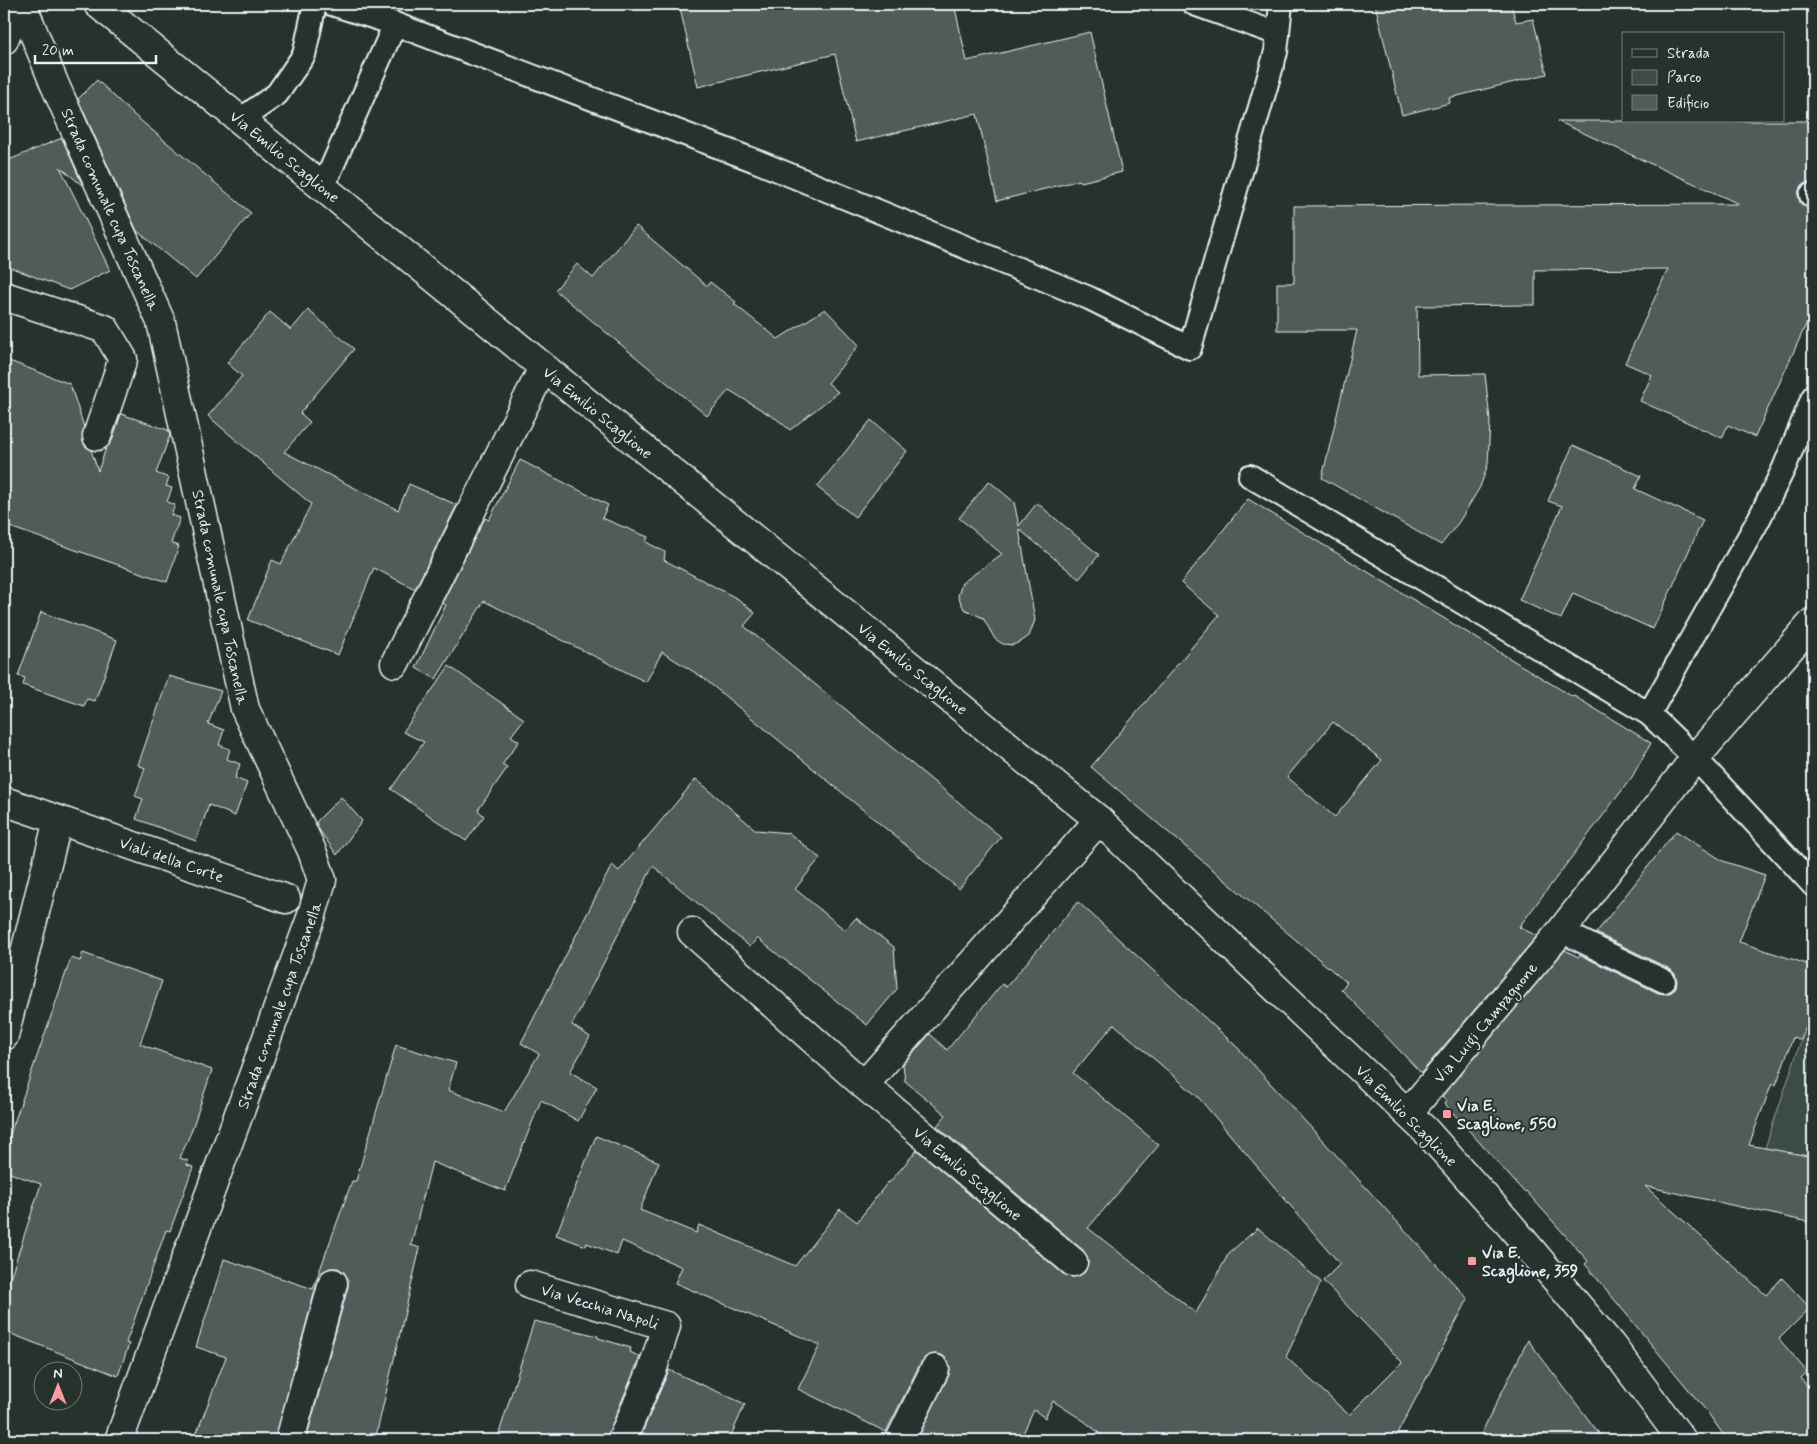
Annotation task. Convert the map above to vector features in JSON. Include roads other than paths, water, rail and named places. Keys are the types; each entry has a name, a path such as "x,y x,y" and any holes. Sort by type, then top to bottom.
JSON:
{"street":[{"path":"4,40 20,4"},
{"name":"Strada comunale cupa Toscanella","path":"20,4 161,322 245,709 312,851 322,880 312,918 119,1440"},
{"name":"Via Emilio Scaglione","path":"98,4 1099,820 1408,1113 1504,1218 1611,1345 1682,1440"},
{"path":"4,296 105,329 123,359 97,436"},
{"path":"395,663 543,368"},
{"name":"Via Luigi Campagnone","path":"1408,1113 1561,931 1695,758 1813,622"},
{"name":"Viali della Corte","path":"4,801 286,899"},
{"path":"4,1036 58,820"},
{"path":"864,1085 1099,820"},
{"name":"Via Emilio Scaglione","path":"692,932 864,1085 1073,1262"},
{"path":"290,1440 333,1283"},
{"name":"Via Vecchia Napoli","path":"530,1285 666,1326 653,1368 622,1440"},
{"path":"900,1440 934,1369"}],"lane":[{"path":"240,120 277,94 304,55 315,4"},
{"path":"332,4 395,24 765,165 1089,298 1190,348 1276,52 1281,4"},
{"path":"1194,4 1278,34"},
{"path":"323,187 395,24"},
{"path":"1649,714 1759,519 1784,468 1813,397"},
{"path":"1250,476 1649,714 1695,758 1813,885"},
{"path":"1561,931 1664,981"}],"place":[{"name":"Via E. Scaglione, 550","path":"1447,1114"},
{"name":"Via E. Scaglione, 359","path":"1472,1261"}]}
